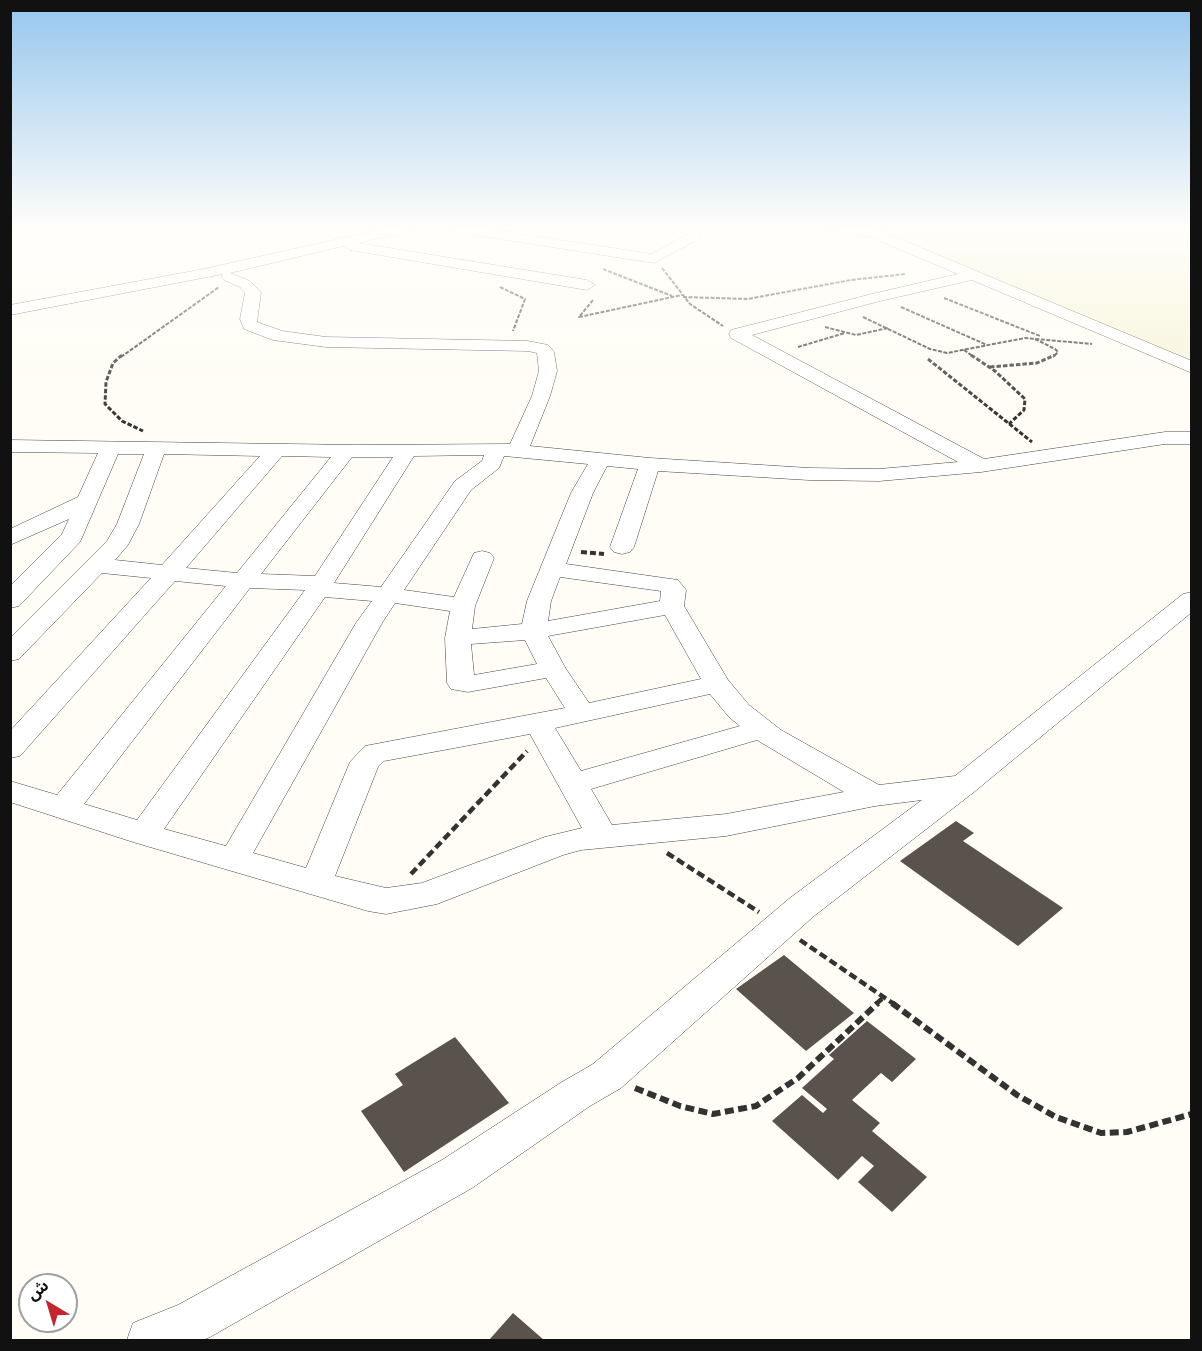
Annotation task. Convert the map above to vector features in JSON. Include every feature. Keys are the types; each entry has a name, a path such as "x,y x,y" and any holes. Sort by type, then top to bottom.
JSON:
{"street":[{"path":"10,310 118,290"},
{"path":"234,859 369,623 463,486 479,476 507,449 541,396 548,371 542,348 507,345 326,342 279,336 250,325 248,319 253,292 251,290"},
{"path":"737,334 878,297 894,290"},
{"path":"1005,290 1191,368"},
{"path":"737,334 981,466"},
{"path":"10,446 346,451 507,449 650,464 809,474 879,475 981,466 1165,438 1191,438"},
{"path":"10,601 72,537 111,447"},
{"path":"10,653 116,545 168,447"},
{"path":"10,749 276,450"},
{"path":"63,809 346,451"},
{"path":"144,834 319,586 407,451"},
{"path":"581,712 553,669 533,630 539,602 582,493 601,459"},
{"path":"622,547 650,464"},
{"path":"10,538 88,501"},
{"path":"482,558 463,606 458,638 460,681 463,684 553,669"},
{"path":"556,560 669,585 674,590 672,606 717,684 739,711 781,743 875,796"},
{"path":"97,565 168,574 319,586 463,606"},
{"path":"150,1341 194,1321 458,1174 576,1094 607,1076 780,926 963,785 1191,599"},
{"path":"458,638 533,630 672,606"},
{"path":"316,883 365,762 375,753 541,728 581,712 717,684"},
{"path":"541,728 603,836"},
{"path":"573,784 762,729"},
{"path":"10,791 144,834 368,898 386,901 425,895 556,845 603,836 726,825 875,796 963,785"}],"path":[{"path":"168,447 112,413 105,404 106,382 113,363 212,290"},
{"path":"507,290 522,296 525,302 507,345"},
{"path":"601,290 579,317 674,297 748,298 794,290"},
{"path":"656,290 674,297"},
{"path":"677,290 700,313 737,334"},
{"path":"935,290 1044,338"},
{"path":"878,297 987,345"},
{"path":"841,306 935,351 947,353 1031,337 1095,345"},
{"path":"796,318 846,333 862,335 888,328"},
{"path":"774,354 846,333"},
{"path":"989,367 1037,363 1053,357 1058,352 1031,337"},
{"path":"964,350 989,367 1025,399 1023,410 1009,424"},
{"path":"928,359 1050,455"},
{"path":"556,560 603,554 617,551 622,547"},
{"path":"386,901 541,728"},
{"path":"636,833 780,926 884,997 1017,1095 1056,1117 1101,1133 1127,1132 1191,1114"},
{"path":"607,1076 680,1106 714,1114 756,1106 798,1078 884,997"}],"shaded area":[{"path":"1015,290 1191,290 1191,362"}],"building":[{"path":"956,821 974,833 963,841 1063,908 1018,946 900,861"},
{"path":"784,955 854,1013 806,1051 736,989"},
{"path":"867,1021 916,1059 892,1082 881,1073 852,1100 880,1123 872,1131 927,1177 892,1212 858,1182 874,1166 862,1156 838,1180 772,1121 802,1095 823,1113 827,1109 802,1088 834,1059 829,1055"},
{"path":"455,1037 509,1103 404,1172 361,1111 403,1085 395,1074"},
{"path":"513,1313 544,1340 489,1340"}]}
